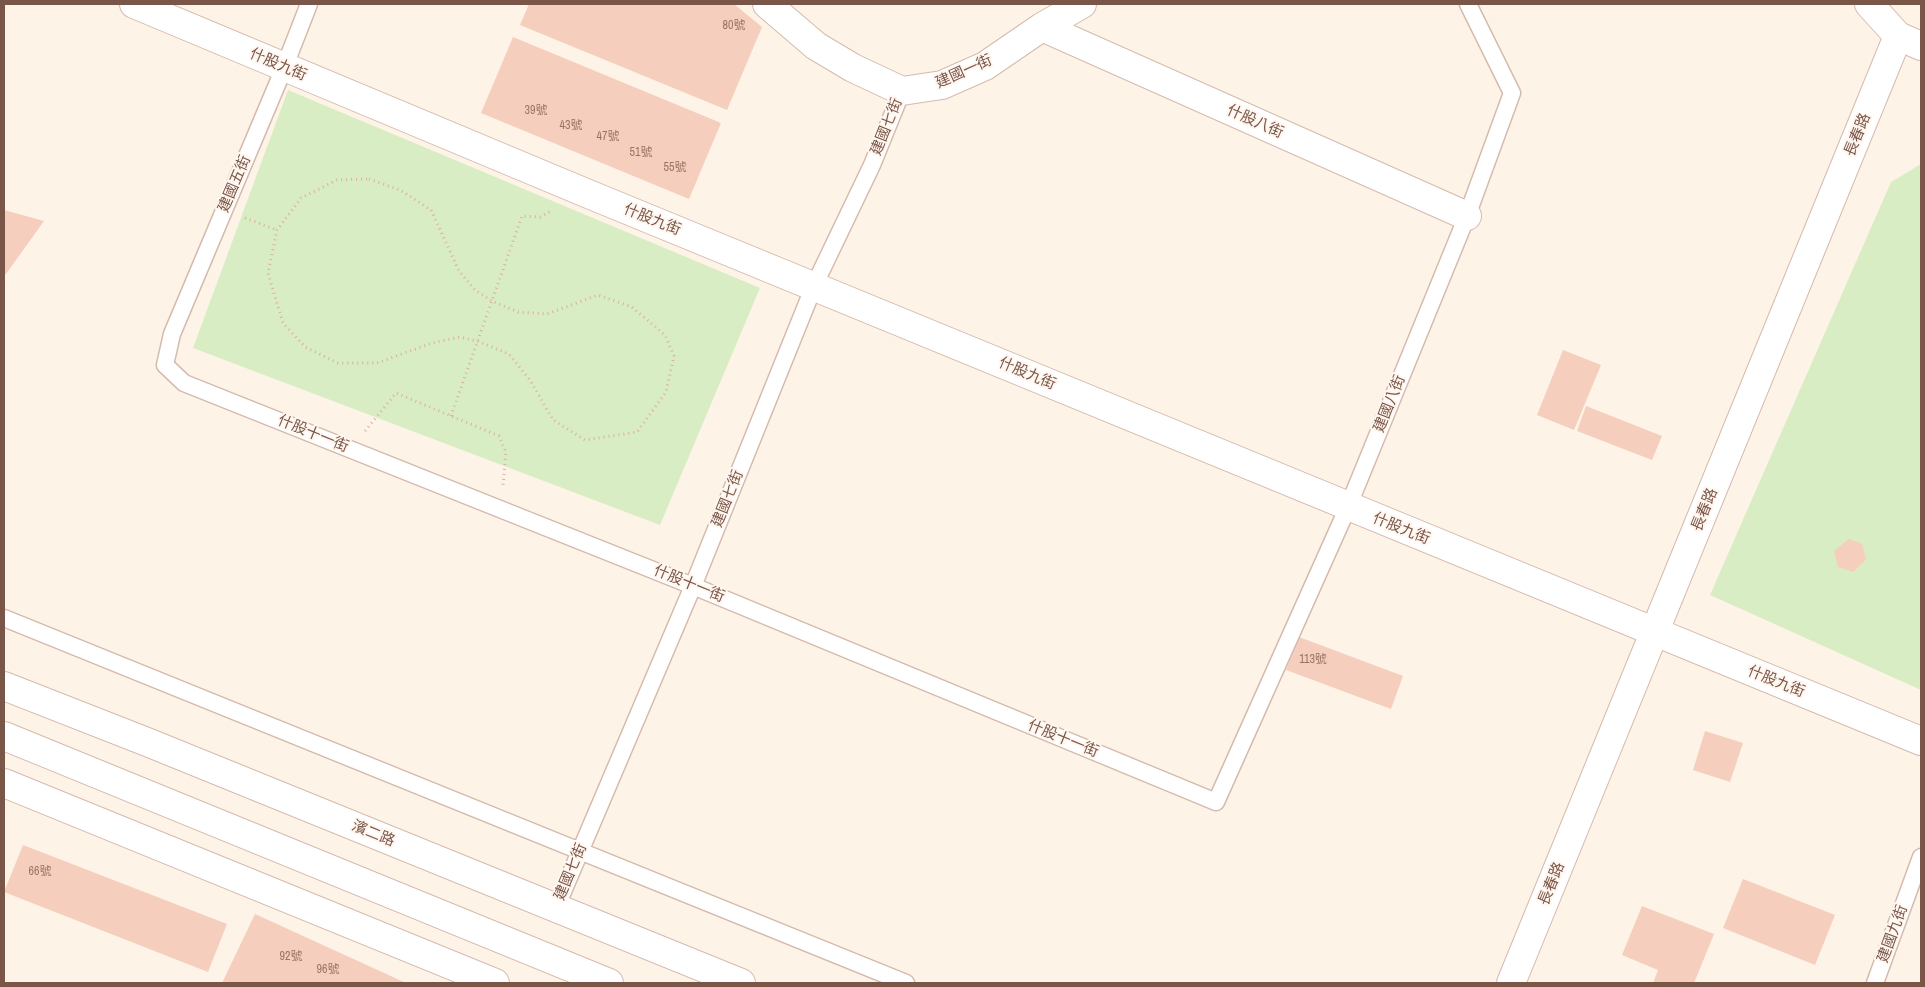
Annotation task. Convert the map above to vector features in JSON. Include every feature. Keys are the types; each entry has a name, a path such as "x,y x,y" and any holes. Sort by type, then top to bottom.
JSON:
{"street":[{"name":"什股九街","path":"134,4 284,68 1348,507 1921,741"},
{"path":"767,4 816,46 853,68 902,91"},
{"name":"建國一街","path":"902,91 942,85 985,66 1082,4"},
{"path":"1869,4 1910,41"},
{"name":"長春路","path":"1511,983 1654,633 1910,41 1898,4"},
{"name":"什股八街","path":"1042,28 1467,216"},
{"name":"濱二路","path":"4,686 147,742 741,983"},
{"path":"4,736 610,983"},
{"path":"4,783 495,983"}],"lane":[{"name":"建國五街","path":"165,365 172,334 309,4"},
{"name":"建國八街","path":"1216,802 1348,507 1467,216 1512,93 1468,4"},
{"name":"建國七街","path":"556,908 693,586 814,286 872,165 902,91"},
{"name":"什股十一街","path":"165,365 184,383 693,586 1216,802"},
{"path":"4,618 906,983"},
{"name":"建國九街","path":"1875,983 1921,857"}],"path":[{"path":"369,179 400,190 431,210 459,271 476,290 492,301 518,312 547,314 598,295 632,307 665,335 674,356 666,392 637,432 585,440 552,420 530,380 509,354 478,340 460,337 432,343 377,363 338,364 305,347 283,323 268,273 277,230 301,198 337,180 369,179"},
{"path":"224,210 277,230"},
{"path":"450,416 522,216"},
{"path":"352,450 371,422 396,394 499,436 506,452 501,509"}],"green space":[{"path":"288,90 760,288 660,525 193,348"},
{"path":"1921,164 1921,690 1710,595 1891,182"}],"building":[{"path":"529,4 734,4 762,27 727,110 520,25"},
{"path":"513,37 721,123 689,199 481,113"},
{"path":"4,210 44,221 6,274 4,274"},
{"path":"1563,350 1601,365 1574,430 1537,415"},
{"path":"1586,406 1662,436 1652,460 1577,431"},
{"path":"1849,539 1862,544 1866,559 1853,572 1838,567 1834,551"},
{"path":"1299,637 1403,676 1391,709 1286,670"},
{"path":"1705,731 1743,743 1730,782 1693,770"},
{"path":"23,845 227,924 208,972 4,892"},
{"path":"1743,879 1835,915 1815,965 1723,928"},
{"path":"1642,906 1714,934 1694,983 1653,983 1658,970 1622,955"},
{"path":"255,914 406,983 222,983"}]}
